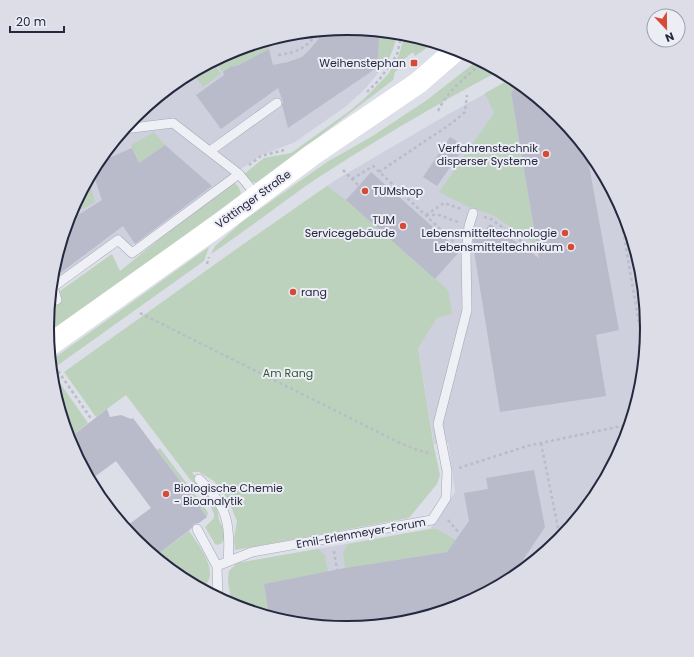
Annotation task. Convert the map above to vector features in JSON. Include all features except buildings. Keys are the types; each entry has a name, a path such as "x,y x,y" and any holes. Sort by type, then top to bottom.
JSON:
{"main road":[{"name":"Vöttinger Straße","path":"54,342 312,155 418,84 452,55"}],"lane":[{"path":"210,151 277,103"},
{"path":"133,128 172,123 239,174 257,196"},
{"path":"57,285 118,240 132,253 239,174"},
{"path":"466,253 469,226 473,213"},
{"name":"Emil-Erlenmeyer-Forum","path":"218,566 252,552 432,520 446,498 447,471 438,424 467,310 466,253"},
{"path":"56,294 57,300"},
{"path":"199,479 221,504 229,529 230,540 228,561"},
{"path":"197,529 218,566 217,592"}],"path":[{"path":"278,55 287,54 307,46 313,38"},
{"path":"367,92 379,80 397,55 400,40"},
{"path":"438,111 446,96 458,83 478,66"},
{"path":"379,172 452,123 465,112 467,95"},
{"path":"239,174 261,156 286,150"},
{"path":"352,179 373,166 466,253"},
{"path":"342,170 359,186"},
{"path":"426,215 439,215 469,226"},
{"path":"622,227 640,334"},
{"path":"140,313 398,442 428,454 444,456"},
{"path":"58,371 92,420"},
{"path":"459,468 527,446 624,425"},
{"path":"541,443 559,532"},
{"path":"438,509 460,534"},
{"path":"332,538 337,570"}],"shaded area":[{"path":"347,35 396,40 393,50 384,66 364,90 345,107 295,142 262,155 213,187 131,246 119,242 58,279 69,234 76,216 103,165 139,121 184,84 217,65 235,57 271,45 290,41"},
{"path":"506,82 541,108 555,121 580,150 601,182 625,234 635,271 640,309 640,348 635,386 625,423 618,441 591,492 555,536 510,573 477,592 459,600 423,612 404,616 347,622 290,616 271,612 235,600 231,598 228,581 229,571 238,563 430,529 455,492 448,443 434,444 418,348 295,208 334,181"}],"green space":[{"path":"379,37 396,40 389,59 384,66 378,68"},
{"path":"403,41 428,47 415,56 413,52 403,60 405,64 395,72 393,80 273,172 256,183 250,182 244,174 264,158 291,153 351,110 389,73 399,55"},
{"path":"269,46 269,49 239,65 230,67 223,72 218,65"},
{"path":"474,63 494,74 354,155 307,185 211,254 215,246 243,221 327,162 371,137 427,100"},
{"path":"215,66 221,74 203,87 195,77"},
{"path":"506,82 516,88 511,92 537,246 495,216 469,207 439,192 494,113 485,93"},
{"path":"154,132 165,145 139,163 131,145"},
{"path":"234,183 238,186 241,193 240,195 54,331 54,306 61,302 60,291 112,254 120,271 174,227"},
{"name":"Am Rang","path":"327,186 346,200 448,290 452,314 437,318 418,348 440,475 437,484 409,518 235,550 234,539 237,521 228,500 214,481 199,472 192,472 217,509 219,520 224,530 224,539 222,543 218,545 215,544 205,527 214,518 211,507 126,395 96,417 64,372"},
{"path":"91,187 95,202 78,211"},
{"path":"209,247 204,261 56,366 55,357"},
{"path":"60,383 88,423 74,435 69,423 59,384"},
{"path":"160,448 205,508 208,513 207,517 157,450"},
{"path":"437,529 456,540 447,552 345,568 343,553 348,544"},
{"path":"189,531 203,552 210,568 210,576 207,583 205,585 200,583 159,554"},
{"path":"318,549 325,555 328,572 264,584 268,611 231,598 228,581 229,571 237,563"}],"place":[{"name":"Weihenstephan","path":"414,63"},
{"name":"Verfahrenstechnik disperser Systeme","path":"546,154"},
{"name":"TUMshop","path":"365,191"},
{"name":"TUM Servicegebäude","path":"403,226"},
{"name":"Lebensmitteltechnologie","path":"565,233"},
{"name":"Lebensmitteltechnikum","path":"571,247"},
{"name":"rang","path":"293,292"},
{"name":"Biologische Chemie - Bioanalytik","path":"166,494"}]}
